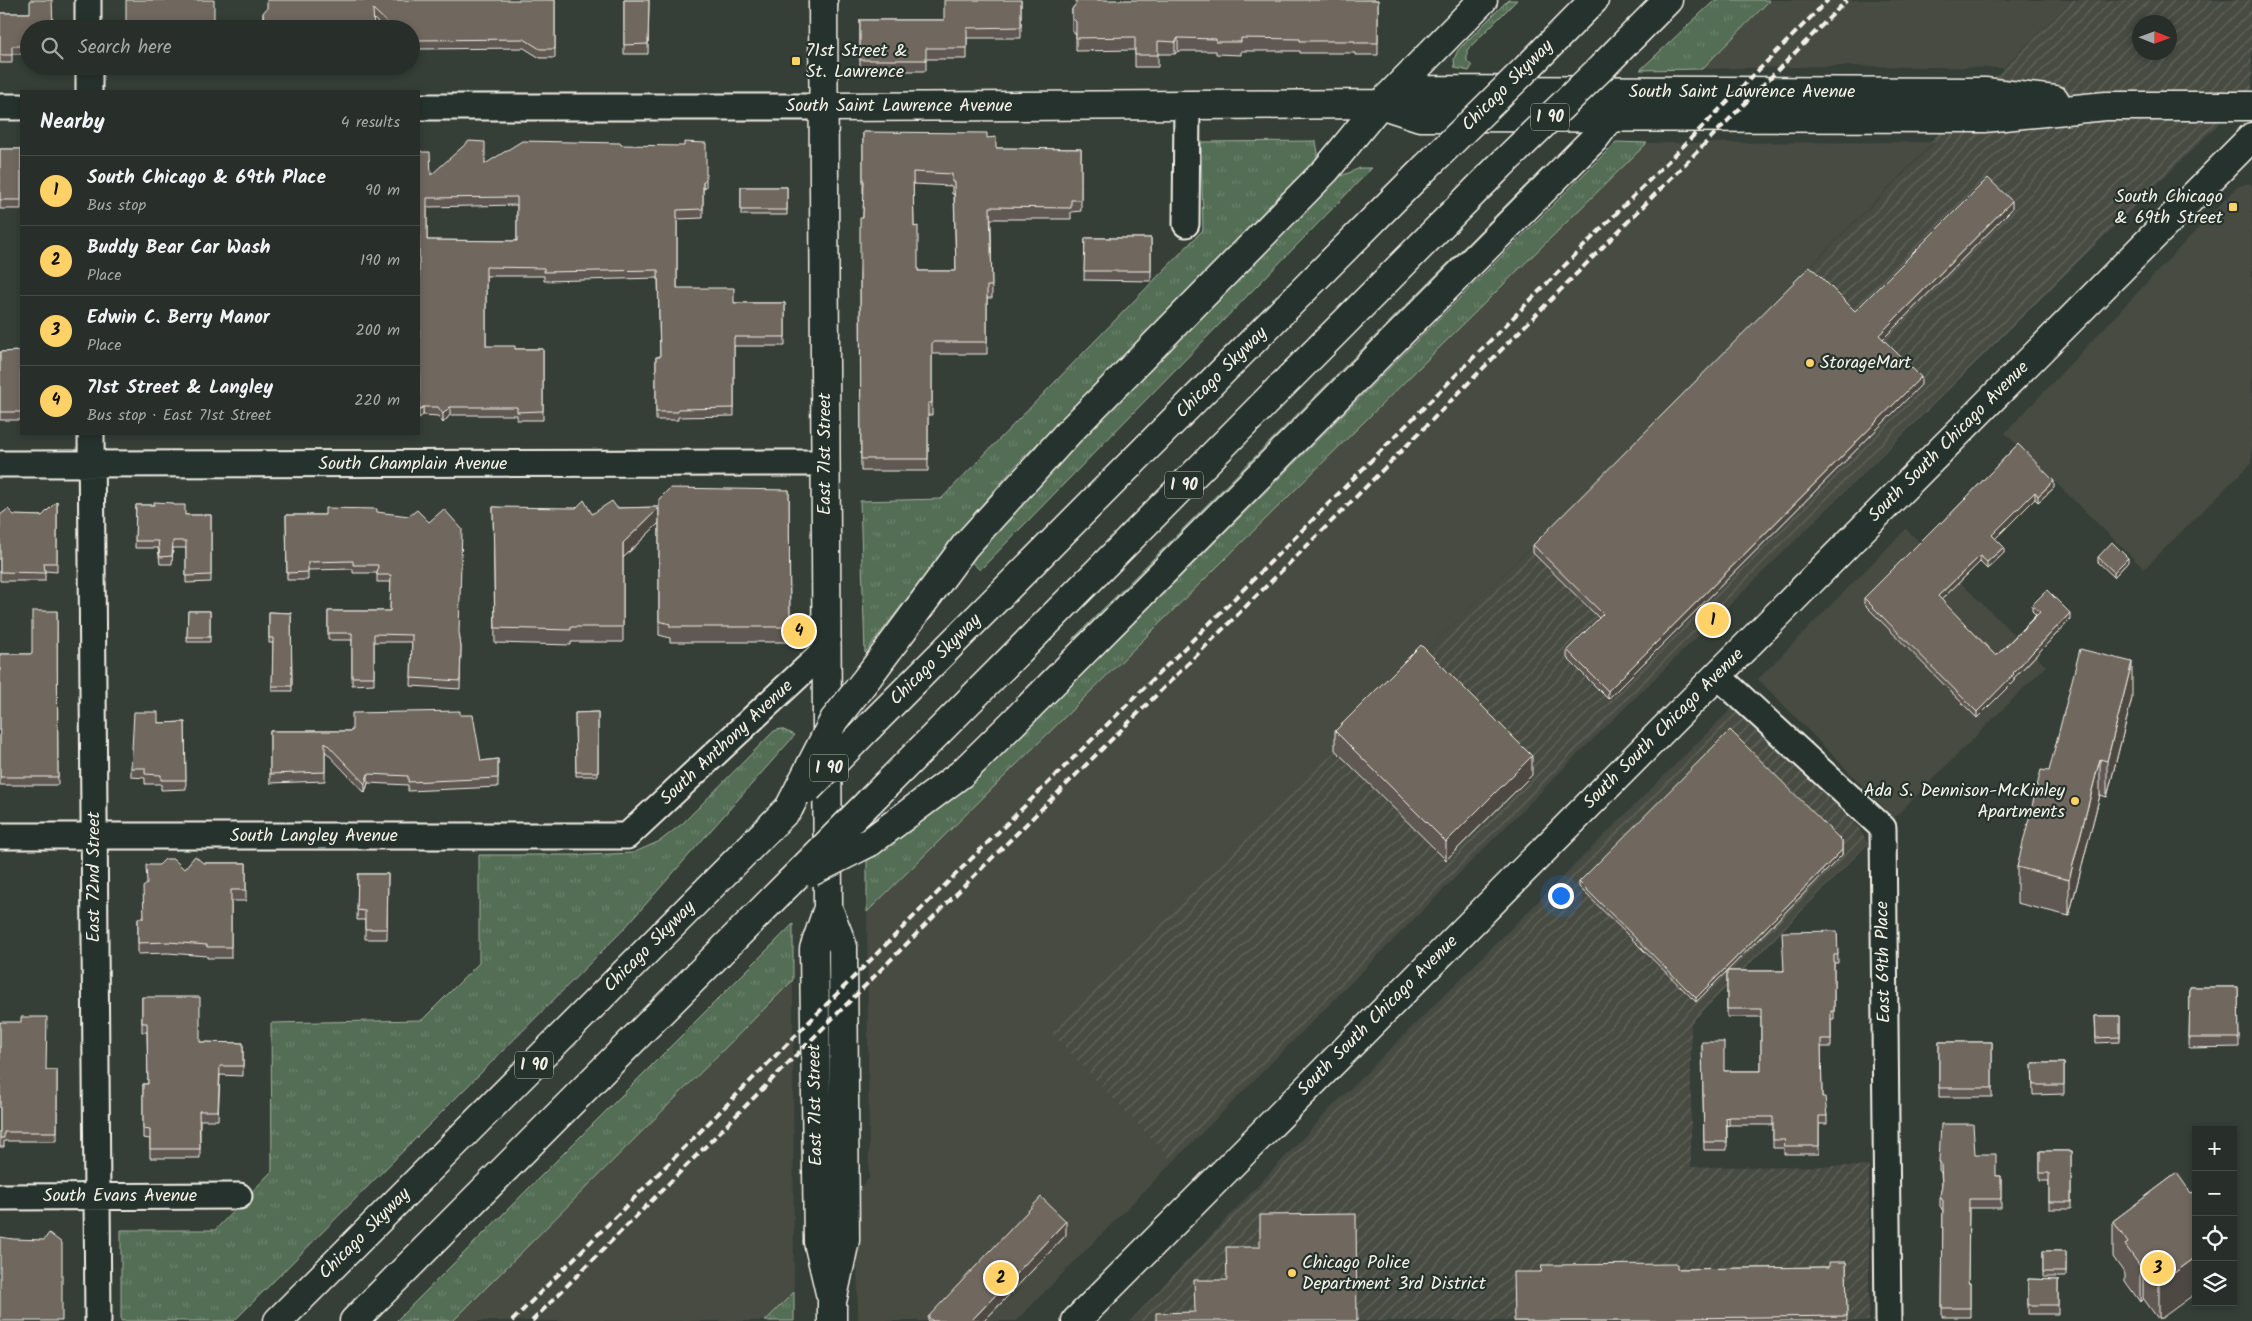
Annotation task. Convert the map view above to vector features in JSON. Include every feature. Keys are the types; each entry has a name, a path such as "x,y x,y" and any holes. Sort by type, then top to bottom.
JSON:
{"main road":[{"name":"East 71st Street","path":"823,0 828,908 843,947 845,1240 832,1311"},
{"path":"789,808 834,720 965,546 1067,434 1326,170 1380,104 1483,0"},
{"name":"Chicago Skyway","path":"278,1321 1594,0"},
{"name":"I 90","path":"354,1321 1498,168 1668,0"},
{"name":"South Saint Lawrence Avenue","path":"824,107 1380,104 1422,90 1611,105 1984,118 2106,106 2252,106"},
{"path":"790,883 870,842 961,774 1012,725 1594,139 1611,105"},
{"name":"South South Chicago Avenue","path":"1076,1321 2252,137"}],"street":[{"path":"88,0 88,20"},
{"path":"88,75 89,90"},
{"path":"1186,224 1187,105"},
{"path":"0,107 20,107"},
{"name":"South Saint Lawrence Avenue","path":"420,107 824,107"},
{"name":"East 72nd Street","path":"92,435 98,1321"},
{"name":"South Champlain Avenue","path":"0,464 825,463"},
{"name":"South Anthony Avenue","path":"627,836 826,650"},
{"name":"East 69th Place","path":"1717,675 1883,828 1888,1321"},
{"name":"South Langley Avenue","path":"0,836 627,836"},
{"name":"South Evans Avenue","path":"0,1197 239,1196"}],"shaded area":[{"path":"1770,0 2072,0 2003,68 1839,66 1702,69"},
{"path":"2072,0 2252,0 2252,91 1572,760 1173,1162 1049,1030 1934,143 1930,142"},
{"path":"1934,142 1050,1030 1173,1162 1016,1321 858,1321 856,1192 869,1178 867,912 1647,143"},
{"path":"2248,183 2252,185 2252,464 2144,569 2005,433 2237,187"},
{"path":"1906,529 2046,666 1894,818 1758,679"},
{"path":"1735,705 1859,828 1868,844 1691,1023 1691,1167 1869,1166 1869,1321 1130,1321 1332,1107"},
{"path":"793,980 794,1292 765,1321 453,1321"}],"green space":[{"path":"1508,0 1517,0 1467,50 1467,61 1472,66 1469,71 1455,68 1454,59 1458,50"},
{"path":"1715,0 1770,0 1702,69 1640,70"},
{"path":"1316,141 1318,153 1313,167 1018,463 960,530 865,653 860,501 941,499 1203,230 1201,142"},
{"path":"1616,142 1647,143 867,912 867,861 991,760 1108,649"},
{"path":"1551,167 1111,610 1072,640 1543,168"},
{"path":"1360,168 1372,168 980,570 968,559 1035,481 1339,177"},
{"path":"781,729 795,735 622,931 234,1321 121,1321 121,1230 215,1230 272,1171 271,1023 422,1020 479,963 479,855 633,853 660,841 683,823 774,731"},
{"path":"793,924 793,980 453,1321 396,1321"},
{"path":"794,1292 794,1321 765,1321"}],"building":[{"path":"30,0 52,0 53,20 20,20 20,46 12,46 12,55 0,55 0,13 30,13"},
{"path":"126,0 214,0 214,20 126,20"},
{"path":"267,0 555,0 555,49 540,49 524,39 420,40 420,20 385,20 373,9 374,20 264,20 263,13 267,8"},
{"path":"624,0 649,0 648,44 624,45"},
{"path":"944,0 1021,0 1021,27 967,28 967,48 926,48 926,60 860,60 860,20 944,20"},
{"path":"1076,0 1378,0 1378,43 1241,38 1241,42 1216,42 1216,39 1178,38 1175,42 1158,41 1158,55 1135,55 1135,37 1076,38 1076,22 1072,18 1072,9 1076,4"},
{"path":"863,132 987,133 987,138 996,137 996,148 1081,149 1081,200 1071,200 1071,208 990,207 992,286 987,286 987,342 932,342 932,403 928,403 928,459 861,459 860,218 863,218","holes":["913,172 952,174 952,182 954,182 956,271 918,271 918,226 914,227"]},
{"path":"469,141 485,142 485,164 522,141 684,146 684,142 706,143 706,179 703,182 703,209 677,210 677,288 734,288 734,303 785,303 785,337 734,337 734,408 678,409 678,412 656,412 656,357 660,357 658,270 544,272 544,268 486,267 486,346 515,346 515,349 543,349 543,411 517,412 517,407 450,407 443,414 438,407 423,407 420,409 420,151 430,152 431,175","holes":["517,197 517,241 427,240 427,198"]},
{"path":"0,149 20,149 20,200 0,200"},
{"path":"1988,178 2012,201 1879,335 1921,377 1608,691 1567,650 1603,614 1533,545 1810,266 1855,311"},
{"path":"741,187 787,187 787,210 741,210"},
{"path":"1085,238 1151,238 1151,271 1084,271"},
{"path":"20,351 20,412 0,412 0,352"},
{"path":"2018,444 2054,481 2038,496 2035,492 1992,535 2004,547 1987,562 1980,556 1938,596 1996,656 2040,612 2032,605 2047,590 2070,613 1977,712 1864,598 1940,522 1942,523"},
{"path":"670,488 789,490 790,627 670,627 670,624 659,621 659,508 623,543 623,627 571,627 571,630 495,628 493,507 576,508 584,500 592,514 612,501 617,508 659,507 659,499"},
{"path":"57,501 57,563 44,563 45,573 0,572 0,515 8,509 14,515 42,516"},
{"path":"154,502 185,505 185,515 211,515 211,575 186,576 186,541 173,541 172,556 160,557 158,541 135,541 136,505 154,505"},
{"path":"325,508 377,509 377,512 409,516 417,510 429,522 444,509 462,529 459,632 461,647 460,681 411,678 412,635 374,634 374,677 352,677 352,633 328,633 328,611 390,611 391,575 377,575 378,565 353,565 353,561 308,562 308,572 287,573 286,515 325,515"},
{"path":"2112,542 2128,558 2114,572 2098,557"},
{"path":"32,611 57,611 58,777 0,777 0,654 32,654"},
{"path":"188,611 210,611 210,637 187,637"},
{"path":"269,612 291,613 292,686 272,686 273,638 269,638"},
{"path":"1421,645 1532,756 1446,842 1335,731"},
{"name":"Ada S. Dennison-McKinley Apartments","path":"2080,649 2132,662 2107,761 2100,759 2069,880 2017,867 2041,770 2049,771"},
{"path":"460,711 460,715 473,715 481,761 498,759 498,778 408,782 408,776 368,774 365,784 325,742 325,772 270,774 270,731 352,731 352,713"},
{"path":"134,712 158,712 158,723 185,722 186,780 161,780 161,775 145,774 145,768 131,768"},
{"path":"598,712 598,772 576,772 575,713"},
{"path":"1730,730 1842,841 1842,850 1696,998 1579,882"},
{"path":"195,856 203,863 246,863 246,890 231,890 231,947 207,947 207,945 168,942 138,943 138,918 144,918 143,887 147,884 146,865 159,865 165,859 174,859 184,869"},
{"path":"358,874 388,874 387,929 365,929 365,911 357,910"},
{"path":"1837,931 1838,955 1834,955 1834,1011 1831,1011 1831,1039 1821,1039 1822,1097 1825,1097 1827,1116 1819,1116 1819,1146 1784,1146 1785,1140 1773,1140 1773,1117 1726,1118 1727,1142 1704,1142 1702,1042 1724,1042 1724,1071 1761,1071 1761,1009 1727,1009 1727,971 1784,971 1782,932"},
{"path":"2190,987 2238,987 2239,1038 2189,1038"},
{"path":"142,997 200,997 200,1042 243,1043 243,1066 220,1066 218,1111 199,1111 200,1149 150,1149 150,1130 143,1129 143,1084 148,1084 147,1023 142,1023"},
{"path":"2095,1016 2120,1016 2120,1037 2096,1038"},
{"path":"21,1017 47,1017 46,1070 57,1070 57,1132 4,1132 4,1138 0,1138 0,1022 21,1022"},
{"path":"1939,1042 1992,1042 1992,1088 1939,1088"},
{"path":"2032,1063 2064,1063 2064,1085 2033,1085"},
{"path":"1941,1124 1973,1124 1975,1154 1996,1154 1996,1176 2001,1176 2001,1199 1969,1199 1968,1283 1970,1283 1970,1308 1942,1308 1943,1201 1940,1196 1942,1184 1941,1164 1939,1161"},
{"path":"2040,1151 2071,1151 2071,1202 2049,1202 2049,1173 2040,1173"},
{"path":"2177,1173 2192,1193 2192,1260 2159,1284 2143,1262 2140,1266 2125,1245 2128,1243 2113,1221"},
{"path":"1041,1197 1066,1221 971,1321 933,1321 928,1317"},
{"name":"Chicago Police Department 3rd District","path":"1356,1214 1357,1321 1156,1321 1156,1313 1195,1312 1194,1280 1227,1280 1226,1247 1260,1247 1260,1215"},
{"path":"49,1233 62,1243 62,1321 0,1321 0,1237 44,1240"},
{"path":"2043,1251 2066,1251 2066,1272 2043,1272"},
{"path":"1829,1262 1846,1262 1847,1316 1677,1318 1677,1321 1514,1321 1513,1272 1541,1272 1542,1265 1677,1264 1677,1269 1829,1267"},
{"path":"2028,1279 2058,1280 2058,1305 2028,1305"}],"railway":[{"path":"512,1321 960,870 1223,610 1828,0"},
{"path":"532,1321 986,864 1341,512 1847,0"}],"place":[{"name":"71st Street & St. Lawrence","path":"796,61"},
{"name":"South Chicago & 69th Street","path":"2233,207"},
{"name":"StorageMart","path":"1810,363"},
{"name":"South Chicago & 69th Place","path":"1713,620"},
{"name":"71st Street & Langley","path":"799,631"},
{"name":"Ada S. Dennison-McKinley Apartments","path":"2075,801"},
{"name":"Edwin C. Berry Manor","path":"2158,1268"},
{"name":"Chicago Police Department 3rd District","path":"1292,1273"},
{"name":"Buddy Bear Car Wash","path":"1001,1278"}]}
